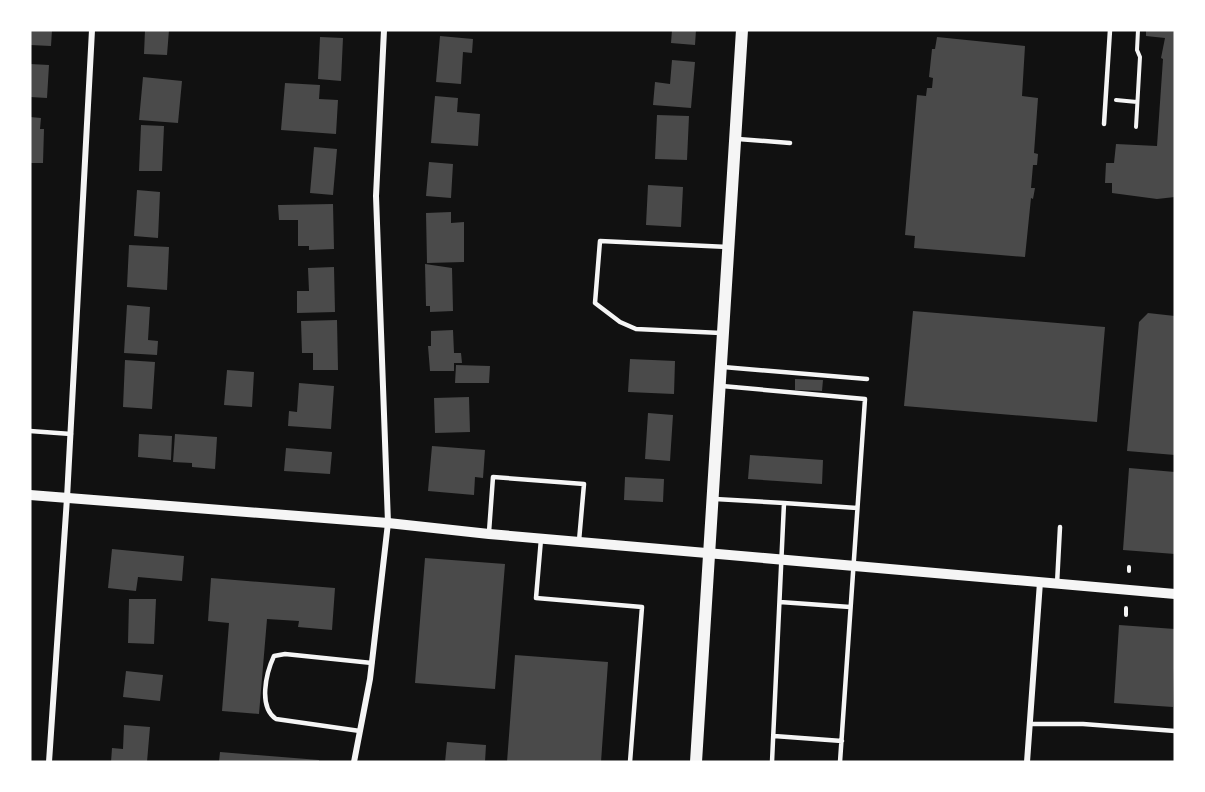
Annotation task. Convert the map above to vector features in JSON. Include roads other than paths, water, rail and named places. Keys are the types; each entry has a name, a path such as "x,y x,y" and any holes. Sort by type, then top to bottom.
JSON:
{"main road":[{"path":"696,762 742,30"}],"street":[{"path":"49,762 71,434 92,30"},
{"path":"354,762 372,663 388,523 376,196 384,30"},
{"path":"30,495 388,523 541,539 1175,594"},
{"path":"1027,762 1040,582"}],"lane":[{"path":"1104,124 1110,30"},
{"path":"735,139 790,143"},
{"path":"723,333 636,328 620,322 595,303 600,241 728,247"},
{"path":"721,366 867,379"},
{"path":"719,386 865,399 840,762"},
{"path":"30,431 71,434"},
{"path":"489,534 493,477 584,484 579,541"},
{"path":"712,498 856,508"},
{"path":"772,762 784,503"},
{"path":"1057,584 1060,526"},
{"path":"541,539 536,598 642,607 630,762"},
{"path":"780,602 850,607"},
{"path":"360,731 276,719 268,714 265,707 268,668 274,656 285,654 372,663"},
{"path":"1030,724 1083,724 1175,731"},
{"path":"774,736 842,741"}]}
